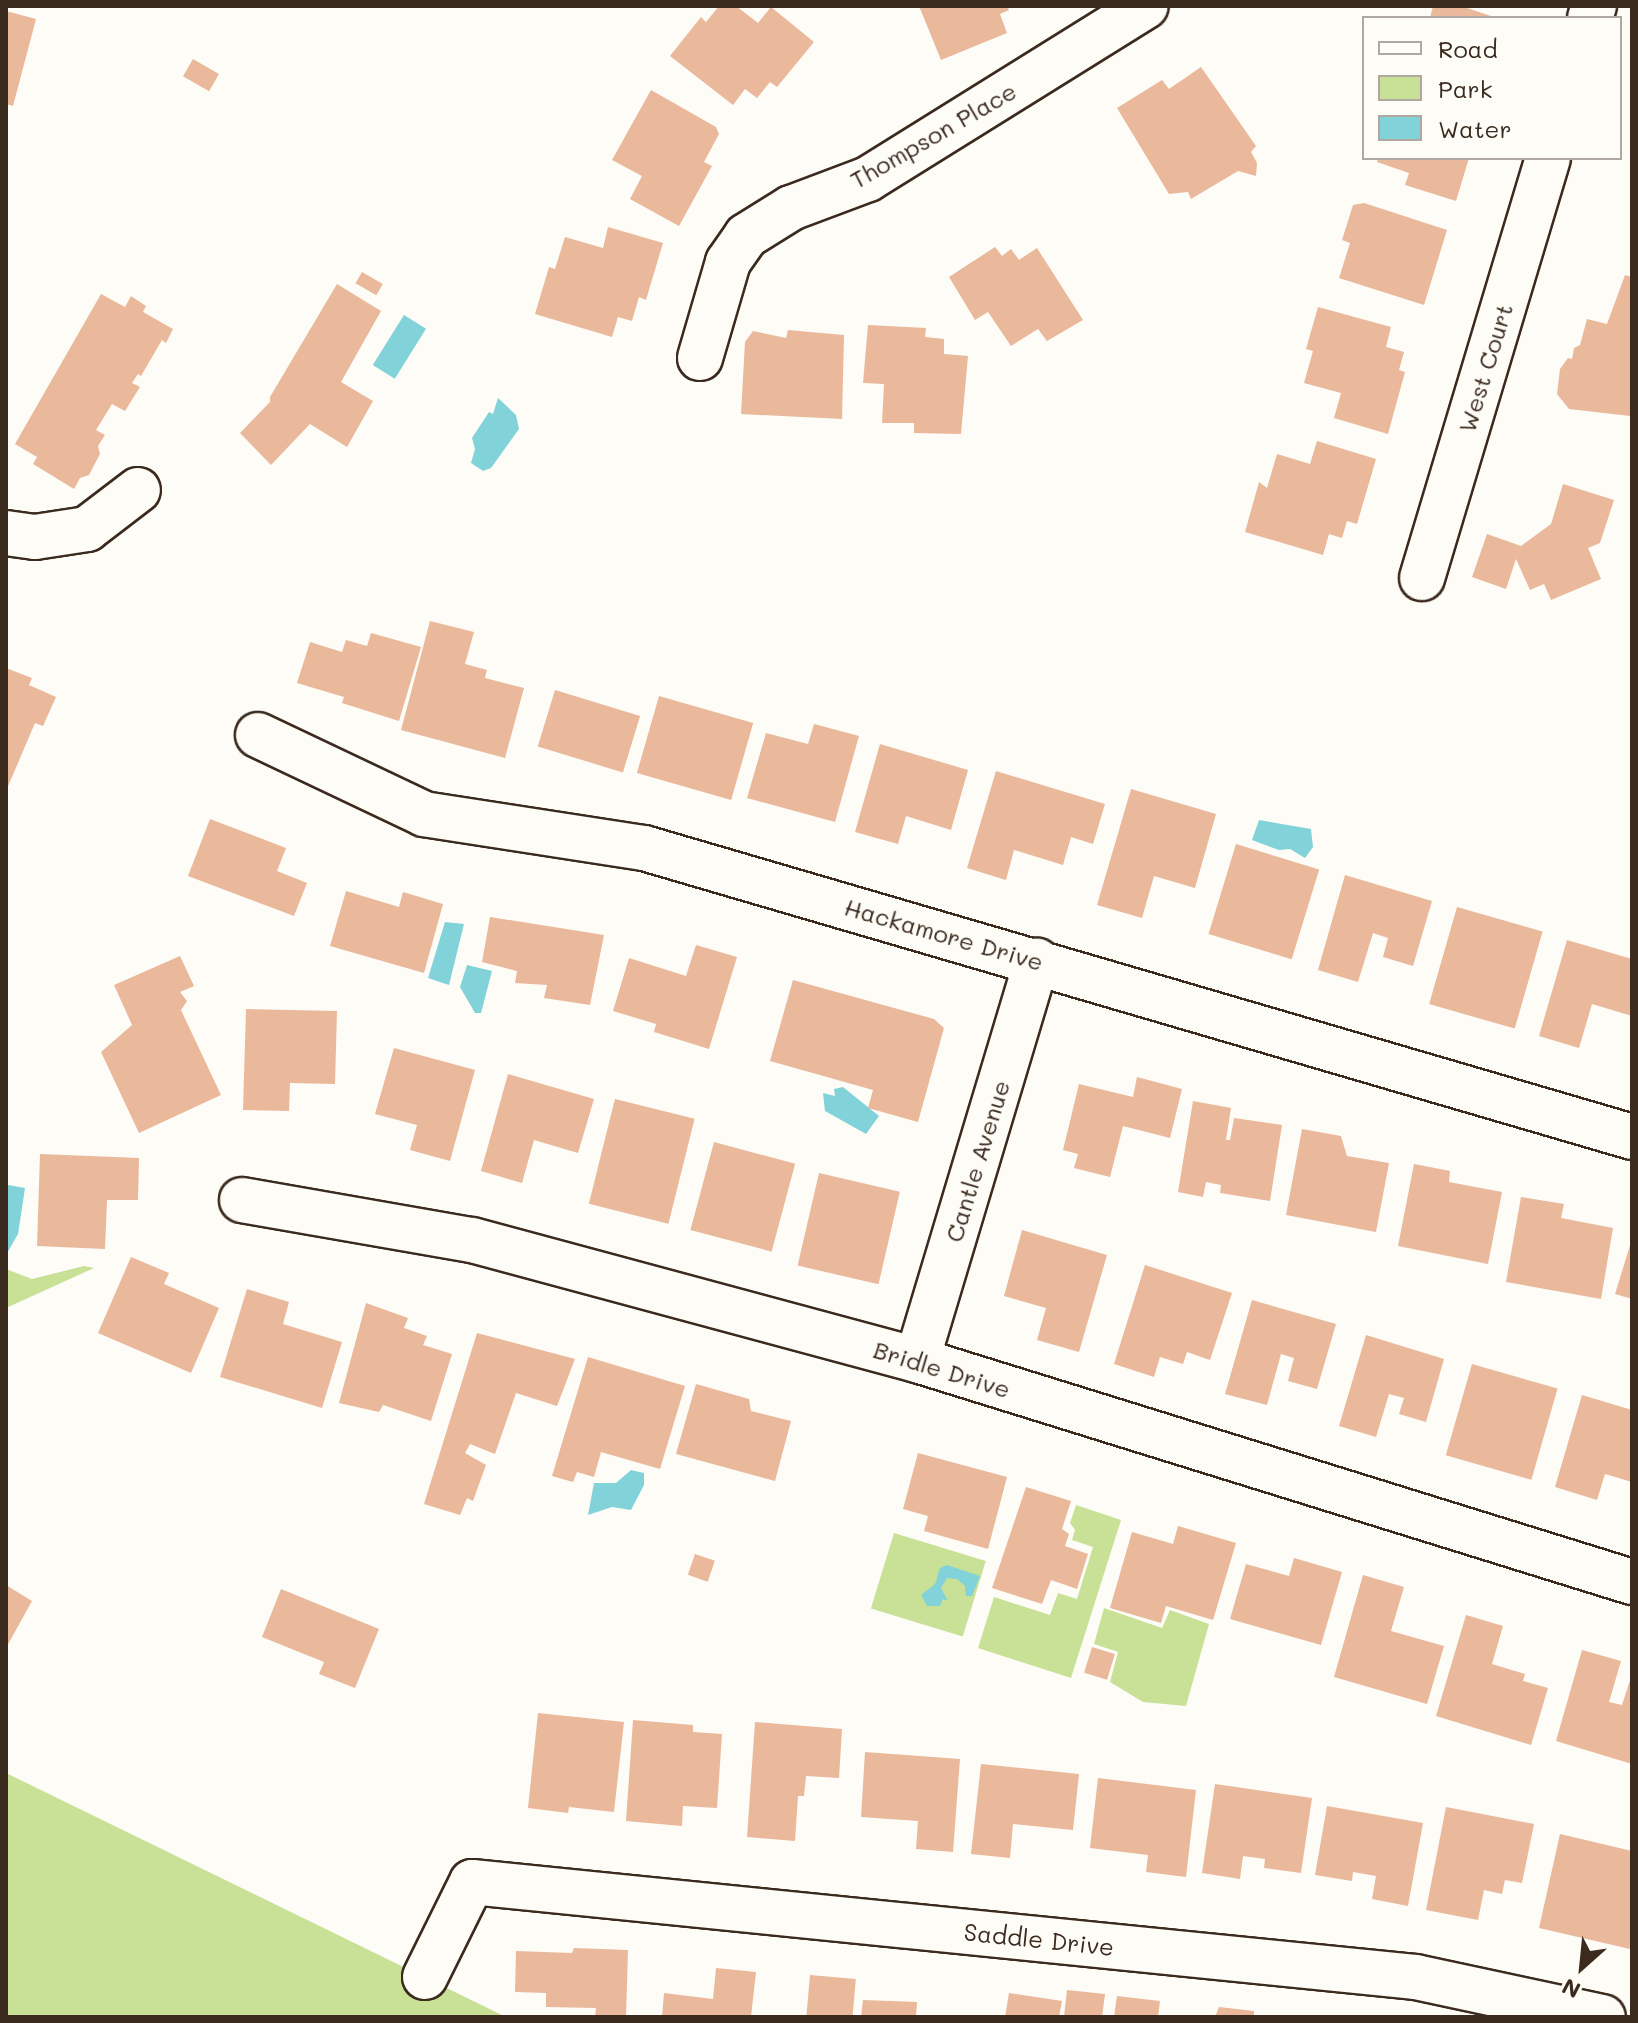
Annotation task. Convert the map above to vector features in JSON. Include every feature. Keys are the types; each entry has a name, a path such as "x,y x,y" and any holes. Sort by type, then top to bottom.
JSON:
{"street":[{"name":"Thompson Place","path":"700,358 728,262 746,236 791,208 868,179 1124,12"},
{"name":"West Court","path":"1422,578 1547,160"},
{"path":"6,533 35,537 87,529 138,490"},
{"name":"Hackamore Drive","path":"258,735 424,814 644,848 1632,1137"},
{"name":"Cantle Avenue","path":"917,1360 1037,961"},
{"name":"Bridle Drive","path":"242,1200 472,1240 917,1360 1632,1582"},
{"name":"Saddle Drive","path":"425,1977 472,1882 1416,1977 1603,2017"}],"green space":[{"path":"84,1266 94,1268 6,1308 6,1269 32,1279"},
{"path":"1076,1505 1121,1520 1071,1678 978,1648 994,1597 1050,1615 1058,1593 1077,1599 1093,1547 1072,1540 1075,1530 1070,1523"},
{"path":"894,1533 986,1561 963,1637 871,1609"},
{"path":"1104,1608 1162,1628 1170,1610 1209,1624 1186,1706 1143,1702 1110,1682 1118,1652 1094,1644"},
{"path":"6,1773 506,2017 6,2017"}],"water":[{"path":"404,315 426,329 395,379 373,365"},
{"path":"498,398 516,415 519,429 491,468 483,471 471,463 475,449 472,438 489,412 493,414"},
{"path":"1259,820 1311,829 1313,847 1305,858 1290,849 1279,850 1252,840"},
{"path":"445,922 464,924 449,985 428,978"},
{"path":"467,965 492,971 481,1013 475,1013 460,987"},
{"path":"843,1087 879,1116 866,1134 825,1111 823,1093 835,1096 834,1089"},
{"path":"8,1185 25,1188 18,1234 6,1255"},
{"path":"631,1470 644,1473 644,1485 631,1510 612,1507 588,1515 594,1483 616,1483"},
{"path":"947,1565 980,1576 972,1596 966,1596 965,1586 957,1579 947,1578 941,1588 948,1601 943,1599 940,1606 927,1606 921,1595 935,1584 940,1568"}],"building":[{"path":"719,6 736,6 758,23 771,7 814,42 777,87 770,82 757,98 745,89 733,105 670,56 701,17 706,22"},
{"path":"919,6 1007,6 1009,10 1000,14 1007,33 941,60"},
{"path":"1433,6 1461,6 1491,16 1430,16"},
{"path":"6,11 36,19 13,106 6,104"},
{"path":"193,59 219,74 209,91 183,76"},
{"path":"1201,67 1256,146 1251,152 1257,163 1256,176 1238,171 1191,199 1188,192 1169,194 1117,108 1162,80 1169,89"},
{"path":"651,90 716,127 719,134 704,162 712,166 679,226 630,199 642,176 612,160"},
{"path":"1468,160 1456,201 1405,185 1409,173 1377,162"},
{"path":"1364,203 1447,230 1424,305 1339,278 1350,243 1342,240 1353,205"},
{"path":"608,227 663,243 646,300 639,297 632,321 618,317 612,337 535,314 549,267 555,269 565,237 603,248"},
{"path":"995,247 1002,256 1011,249 1019,260 1037,248 1083,320 1047,341 1038,329 1011,346 988,312 975,320 949,277"},
{"path":"362,272 383,284 376,295 356,283"},
{"path":"1625,275 1632,277 1632,413 1630,416 1569,409 1557,394 1560,369 1568,358 1572,359 1574,348 1580,345 1587,319 1607,324"},
{"path":"337,284 381,311 341,382 373,401 347,447 310,424 271,465 240,433 270,402 270,397"},
{"path":"101,294 125,307 131,296 146,306 143,312 173,329 166,343 162,340 141,376 138,374 132,383 140,387 125,411 112,404 96,430 105,435 98,446 100,454 89,475 80,478 74,489 33,464 37,457 15,444"},
{"path":"1318,307 1391,327 1386,347 1404,352 1399,370 1405,372 1388,434 1334,418 1341,393 1304,383 1313,351 1306,349"},
{"path":"868,325 926,328 925,337 944,339 944,354 968,356 961,434 914,433 914,423 882,423 884,384 863,383"},
{"path":"788,330 844,335 842,419 741,414 745,342 753,331 786,338"},
{"path":"1317,441 1376,459 1357,524 1347,521 1342,538 1329,534 1323,555 1245,532 1259,482 1267,488 1277,454 1310,464"},
{"path":"1563,484 1614,500 1600,543 1588,548 1601,579 1551,600 1544,584 1530,590 1516,559 1506,589 1472,577 1487,534 1521,546 1551,524"},
{"path":"430,621 474,632 465,664 487,670 485,678 524,688 505,758 401,730"},
{"path":"371,633 421,647 399,721 342,703 344,697 297,683 310,642 342,652 346,640 367,646"},
{"path":"6,668 32,678 29,685 56,697 43,726 35,723 6,791"},
{"path":"555,690 640,716 623,772 538,746"},
{"path":"659,696 753,723 731,800 637,773"},
{"path":"814,724 859,736 835,822 747,798 766,733 808,744"},
{"path":"880,744 968,770 951,830 906,816 898,844 855,832"},
{"path":"996,771 1105,804 1093,844 1071,837 1063,865 1014,850 1006,880 967,868"},
{"path":"1131,789 1216,814 1195,888 1154,876 1142,918 1097,905"},
{"path":"210,819 286,848 277,871 307,883 294,916 188,876"},
{"path":"1236,844 1319,869 1292,959 1209,934"},
{"path":"1345,875 1432,901 1413,966 1383,957 1388,938 1373,933 1358,982 1318,970"},
{"path":"346,891 399,907 403,892 443,904 424,973 330,946"},
{"path":"1457,907 1543,932 1515,1029 1429,1004"},
{"path":"490,917 604,935 590,1005 544,998 547,985 515,983 517,971 482,962"},
{"path":"1567,940 1632,959 1632,1016 1592,1004 1579,1048 1539,1036"},
{"path":"696,945 737,957 709,1049 654,1032 656,1024 613,1011 629,958 686,976"},
{"path":"180,956 194,986 180,992 187,1001 181,1010 221,1095 139,1133 101,1052 132,1025 114,985"},
{"path":"793,980 934,1019 944,1028 918,1122 868,1108 873,1090 770,1061"},
{"path":"246,1009 337,1011 335,1084 290,1083 289,1111 243,1110"},
{"path":"394,1048 475,1070 450,1161 410,1150 417,1125 375,1114"},
{"path":"508,1074 594,1099 578,1153 534,1140 522,1183 481,1171"},
{"path":"1137,1077 1182,1089 1170,1138 1123,1126 1110,1177 1074,1168 1078,1154 1063,1150 1079,1084 1133,1097"},
{"path":"615,1099 695,1119 668,1224 589,1204"},
{"path":"1193,1101 1231,1108 1226,1140 1230,1140 1234,1118 1282,1125 1270,1201 1220,1193 1221,1185 1206,1182 1203,1197 1178,1192"},
{"path":"1302,1129 1341,1136 1347,1156 1389,1163 1376,1232 1286,1215"},
{"path":"714,1142 795,1164 772,1252 690,1230"},
{"path":"40,1154 139,1158 138,1200 107,1200 105,1249 37,1246"},
{"path":"1414,1164 1450,1171 1449,1182 1502,1192 1488,1264 1398,1246"},
{"path":"819,1173 900,1192 879,1284 798,1266"},
{"path":"1521,1197 1564,1204 1561,1218 1613,1228 1601,1299 1506,1282"},
{"path":"1022,1230 1107,1255 1079,1352 1037,1340 1046,1308 1004,1296"},
{"path":"1632,1239 1632,1299 1615,1294"},
{"path":"131,1257 169,1273 164,1284 219,1308 191,1373 98,1333"},
{"path":"1145,1265 1232,1293 1210,1360 1187,1352 1183,1364 1160,1357 1154,1377 1114,1364"},
{"path":"247,1289 289,1302 283,1324 342,1342 322,1408 220,1377"},
{"path":"1252,1300 1336,1324 1317,1389 1288,1381 1294,1358 1281,1354 1267,1405 1225,1394"},
{"path":"366,1303 408,1318 404,1328 427,1336 423,1345 452,1354 431,1421 383,1405 379,1412 339,1403"},
{"path":"477,1333 575,1359 557,1406 516,1393 495,1454 470,1444 465,1453 486,1465 473,1501 467,1498 460,1515 424,1504"},
{"path":"1366,1335 1444,1359 1426,1422 1399,1414 1404,1398 1389,1394 1376,1437 1339,1426"},
{"path":"588,1357 685,1386 660,1469 601,1452 594,1477 577,1472 573,1482 552,1476"},
{"path":"1472,1364 1558,1389 1531,1480 1446,1455"},
{"path":"696,1384 749,1399 751,1411 791,1421 775,1481 676,1454"},
{"path":"1582,1395 1632,1410 1632,1482 1605,1474 1597,1500 1555,1487"},
{"path":"918,1453 1007,1477 988,1549 924,1531 928,1516 903,1509"},
{"path":"1026,1487 1071,1501 1062,1529 1069,1534 1065,1546 1088,1554 1077,1589 1051,1580 1042,1604 992,1588"},
{"path":"1178,1526 1236,1543 1213,1620 1166,1606 1161,1623 1110,1608 1132,1532 1173,1544"},
{"path":"695,1554 715,1561 708,1582 688,1575"},
{"path":"1294,1558 1342,1572 1321,1645 1230,1619 1246,1564 1289,1576"},
{"path":"1363,1575 1404,1587 1391,1631 1444,1646 1427,1704 1334,1677"},
{"path":"6,1585 32,1601 6,1648"},
{"path":"281,1589 379,1629 355,1688 319,1674 324,1662 262,1637"},
{"path":"1466,1615 1503,1626 1492,1664 1525,1674 1523,1681 1548,1688 1531,1745 1436,1716"},
{"path":"1092,1647 1115,1654 1107,1680 1084,1673"},
{"path":"1582,1650 1621,1661 1609,1702 1622,1705 1632,1674 1632,1764 1556,1741"},
{"path":"538,1713 624,1722 614,1812 569,1807 568,1813 528,1808"},
{"path":"633,1720 693,1725 693,1732 722,1734 717,1808 683,1806 682,1826 626,1821"},
{"path":"755,1722 842,1729 839,1778 806,1776 804,1796 798,1796 795,1841 747,1837"},
{"path":"865,1752 960,1759 953,1852 916,1849 918,1821 861,1817"},
{"path":"981,1764 1079,1774 1073,1830 1013,1824 1010,1858 971,1854"},
{"path":"1098,1778 1196,1790 1186,1877 1146,1872 1148,1855 1090,1848"},
{"path":"1215,1784 1312,1798 1301,1873 1264,1868 1265,1859 1243,1856 1240,1879 1202,1873"},
{"path":"1327,1806 1423,1823 1408,1906 1372,1899 1376,1876 1353,1872 1352,1881 1315,1875"},
{"path":"1446,1807 1534,1824 1522,1883 1505,1880 1502,1894 1484,1890 1478,1920 1426,1910"},
{"path":"1560,1834 1632,1851 1630,1949 1539,1928"},
{"path":"574,1948 628,1950 626,2017 595,2017 596,2008 546,2007 546,1993 515,1992 516,1951 572,1953"},
{"path":"716,1968 756,1972 751,2017 662,2017 664,1993 713,1999"},
{"path":"810,1975 856,1979 853,2017 806,2017"},
{"path":"1067,1990 1105,1994 1102,2017 1064,2017"},
{"path":"1009,1993 1062,2001 1059,2017 1005,2017"},
{"path":"1117,1996 1160,2001 1158,2017 1114,2017"},
{"path":"863,2000 917,2002 916,2017 861,2017"},
{"path":"1219,2007 1254,2011 1254,2017 1215,2017"}]}
